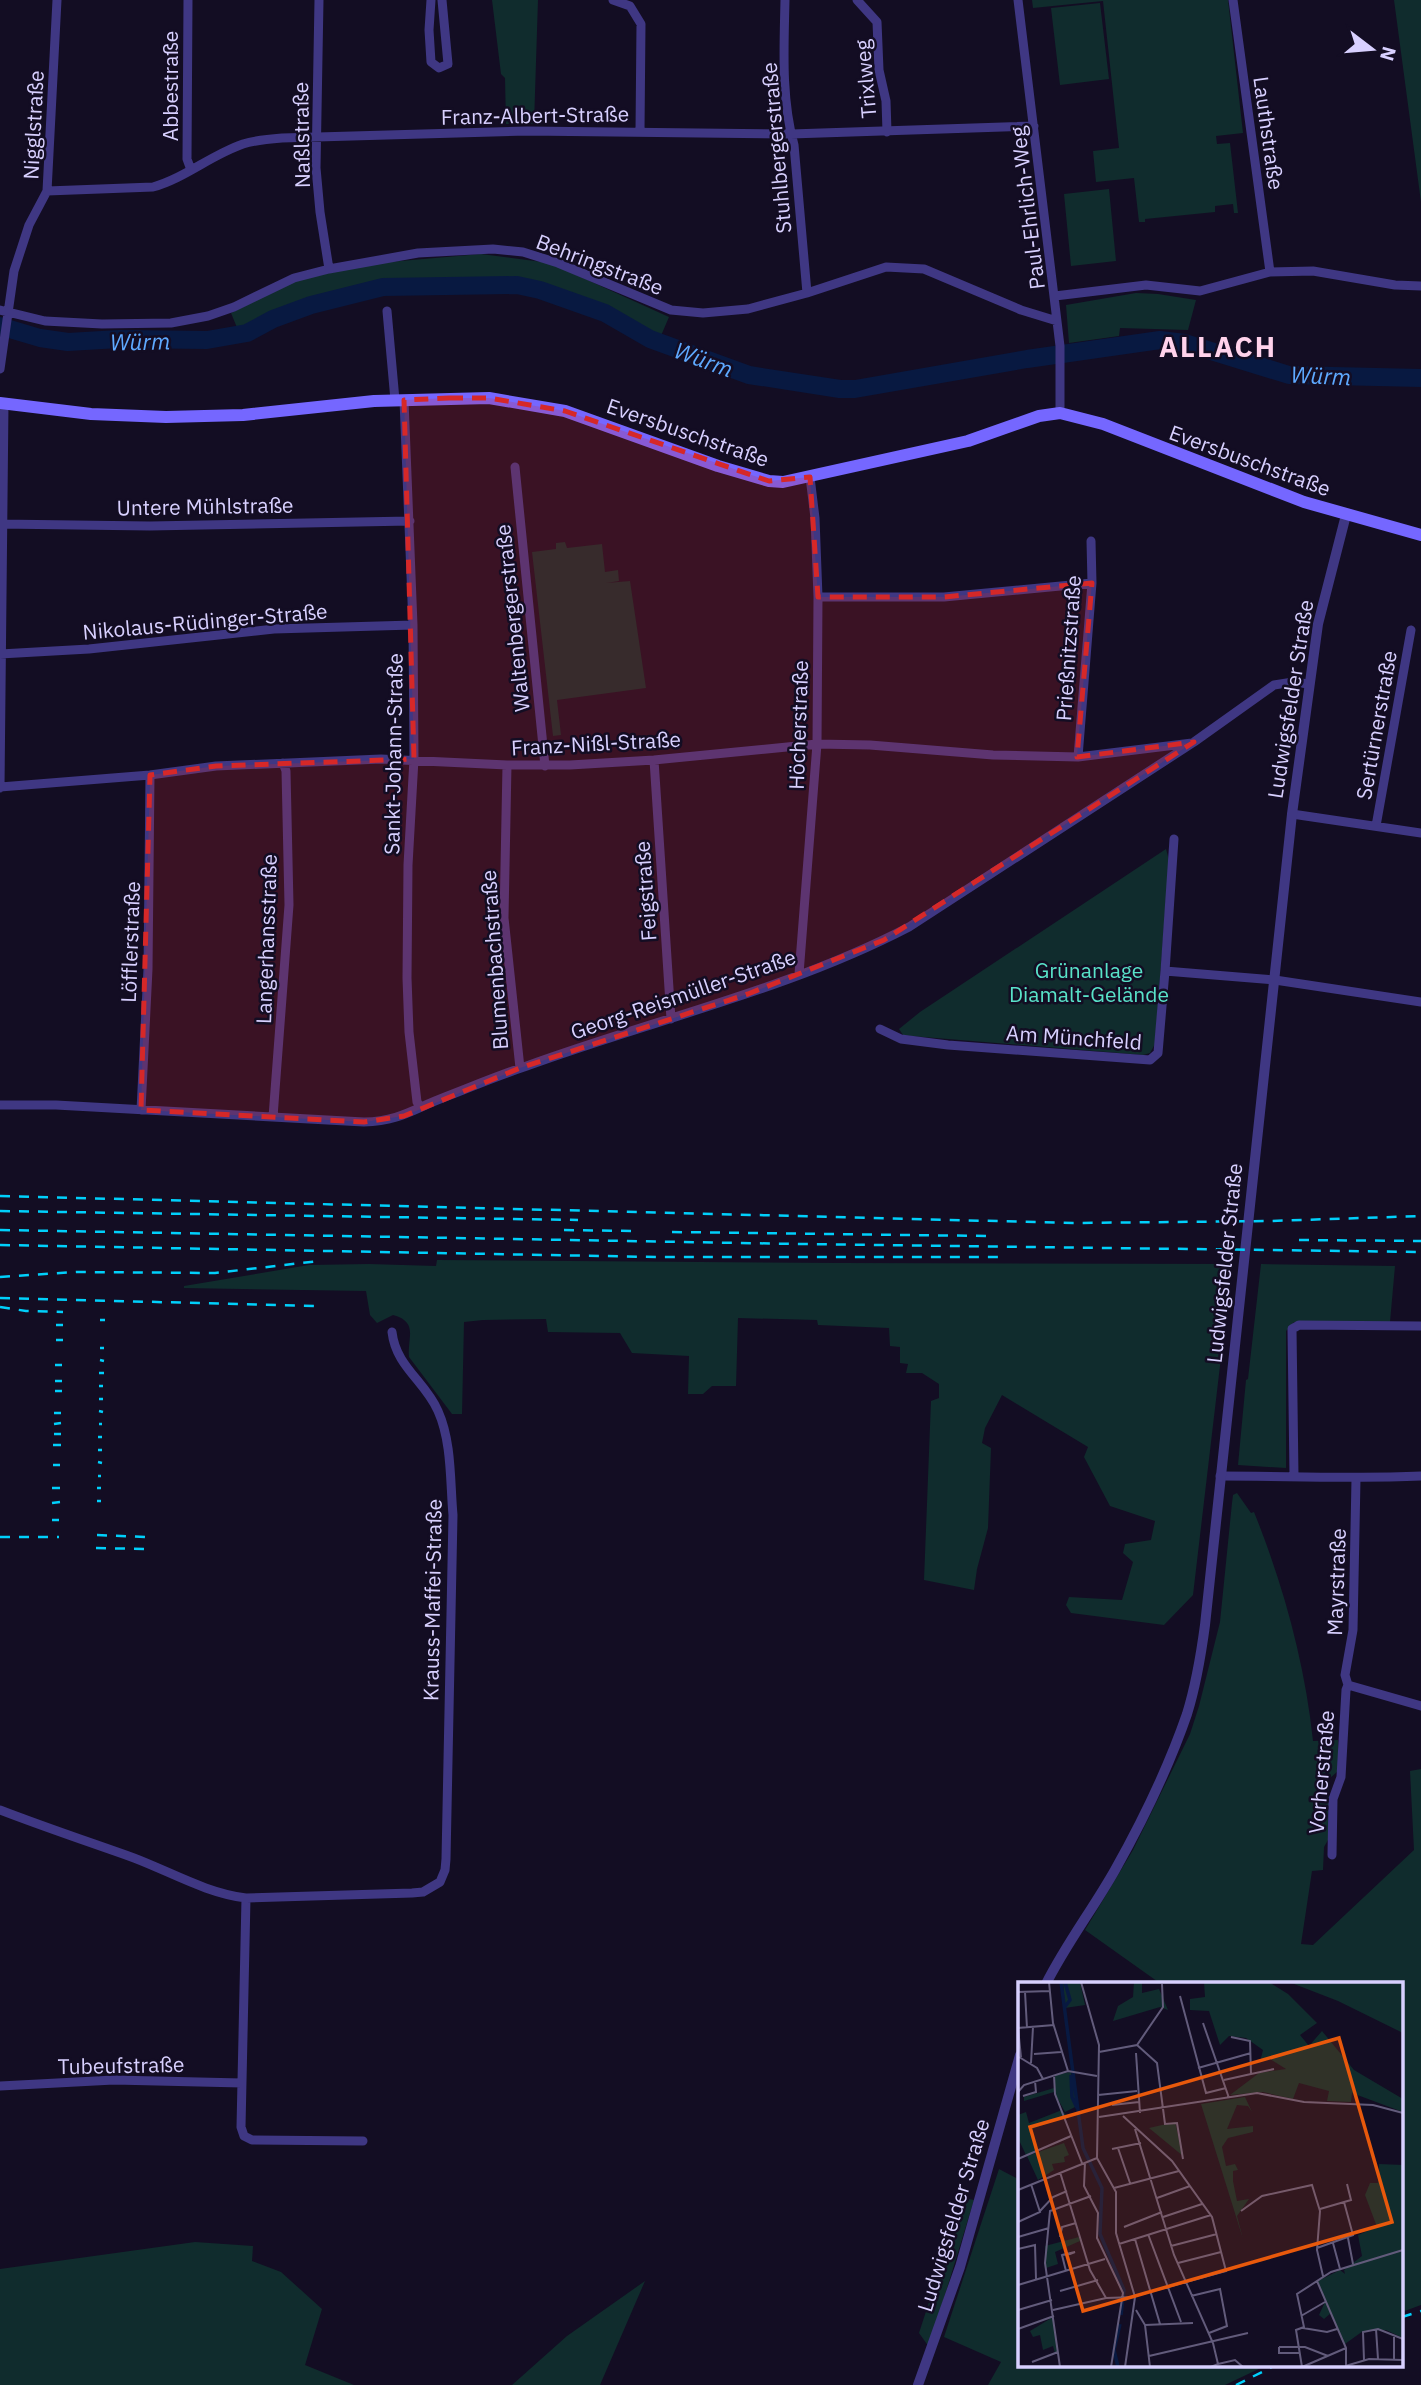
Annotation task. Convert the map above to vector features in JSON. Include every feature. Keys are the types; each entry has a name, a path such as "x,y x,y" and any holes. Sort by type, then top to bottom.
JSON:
{"main road":[{"name":"Eversbuschstraße","path":"2,403 103,415 166,417 243,415 400,400 489,398 565,411 718,466 769,481 795,481 867,462 968,441 1039,416 1060,413 1103,424 1274,492 1421,535"}],"street":[{"name":"Nigglstraße","path":"0,369 5,313 19,255 29,225 47,191 57,0"},
{"name":"Abbestraße","path":"188,0 187,159 191,170"},
{"name":"Naßlstraße","path":"319,0 316,138 320,212 329,269"},
{"path":"431,0 431,62 439,68 448,64 442,0"},
{"path":"613,0 630,6 640,24 639,131"},
{"name":"Stuhlbergerstraße","path":"785,0 785,86 794,145 807,293"},
{"name":"Trixlweg","path":"857,0 877,22 879,70 886,101 887,132"},
{"name":"Paul-Ehrlich-Weg","path":"1018,0 1055,296 1061,361 1060,413"},
{"name":"Lauthstraße","path":"1233,0 1270,272"},
{"name":"Franz-Albert-Straße","path":"47,191 148,188 164,184 245,144 267,139 527,131 791,134 1034,126"},
{"name":"Behringstraße","path":"5,313 45,321 171,323 234,307 294,278 329,269 418,253 493,249 523,252 558,263 671,310 724,313 748,309 886,267 924,269 1044,319 1057,321"},
{"path":"1055,296 1146,285 1200,291 1270,272 1313,271 1395,285 1421,286"},
{"name":"Sankt-Johann-Straße","path":"387,311 400,400 410,522 414,759 408,865 407,978 417,1102 421,1107"},
{"path":"0,788 2,403"},
{"name":"Waltenbergerstraße","path":"515,467 545,766"},
{"name":"Höcherstraße","path":"799,974 817,744 818,597 810,477"},
{"name":"Ludwigsfelder Straße","path":"1047,1982 1073,1934 1124,1854 1187,1714 1194,1689 1204,1633 1292,814 1318,624 1346,515"},
{"name":"Untere Mühlstraße","path":"1,524 150,526 410,522"},
{"name":"Prießnitzstraße","path":"1078,757 1092,583 1091,541"},
{"path":"818,597 944,597 1092,583"},
{"name":"Nikolaus-Rüdinger-Straße","path":"1,654 89,649 274,629 413,625"},
{"name":"Sertürnerstraße","path":"1376,826 1411,630"},
{"name":"Georg-Reismüller-Straße","path":"0,1105 57,1105 273,1118 386,1121 404,1116 520,1068 799,974 884,940 909,927 1194,742 1274,685 1293,682 1309,684"},
{"name":"Franz-Nißl-Straße","path":"0,788 150,775 216,766 283,763 414,759 545,766 654,760 817,744 993,755 1078,757 1194,742"},
{"name":"Feigstraße","path":"654,760 671,1019"},
{"name":"Langerhansstraße","path":"273,1118 289,905 286,771 283,763"},
{"name":"Blumenbachstraße","path":"507,765 504,918 520,1068"},
{"name":"Löfflerstraße","path":"141,1110 148,969 150,775"},
{"path":"1292,814 1421,833"},
{"name":"Am Münchfeld","path":"880,1029 901,1039 947,1045 1150,1060 1158,1053 1174,839"},
{"path":"1165,971 1275,980 1421,1002"},
{"path":"1294,1476 1292,1328 1299,1325 1421,1326"},
{"name":"Krauss-Maffei-Straße","path":"246,1898 423,1892 440,1882 445,1870 453,1515 449,1469 444,1427 439,1413 430,1396 398,1357 392,1332"},
{"path":"1220,1476 1356,1479 1421,1476"},
{"name":"Mayrstraße","path":"1348,1685 1345,1675 1353,1630 1356,1479"},
{"name":"Vorherstraße","path":"1332,1855 1333,1799 1341,1777 1348,1685 1421,1706"},
{"path":"0,1811 133,1858 202,1887 246,1898 241,2127 244,2136 252,2140 363,2141"},
{"name":"Ludwigsfelder Straße","path":"918,2385 960,2267 1018,2062"},
{"name":"Tubeufstraße","path":"0,2086 114,2080 242,2083"}],"highlighted area":[{"path":"449,398 489,398 565,411 769,481 810,477 818,597 944,597 1092,583 1077,757 1194,742 884,940 748,994 520,1068 404,1116 364,1122 141,1110 150,775 216,766 414,759 404,400"}],"green space":[{"path":"492,0 538,0 534,124 506,124 505,78 501,74"},
{"path":"1032,0 1228,0 1243,133 1216,136 1217,144 1230,143 1238,213 1234,213 1233,204 1215,206 1215,212 1145,219 1145,222 1139,222 1134,178 1096,182 1093,151 1119,148 1103,1 1033,8"},
{"path":"1394,0 1421,0 1421,202"},
{"path":"1100,3 1109,79 1060,85 1051,8"},
{"path":"1109,189 1116,261 1071,266 1064,194"},
{"path":"481,254 550,263 669,317 660,338 626,317 564,291 497,278 379,281 266,314 238,330 231,313 303,276 389,262"},
{"path":"1136,293 1196,300 1188,330 1120,328 1119,336 1069,343 1066,305"},
{"path":"565,542 567,548 602,544 605,572 618,570 619,581 606,583 630,581 646,688 557,700 561,735 553,736 532,552 556,549 556,543"},
{"name":"Grünanlage Diamalt-Gelände","path":"1166,849 1169,860 1155,1044 1150,1053 1143,1055 903,1035 899,1029 920,1012"},
{"path":"437,1260 1232,1264 1193,1595 1164,1625 1071,1613 1066,1605 1069,1597 1122,1600 1133,1562 1123,1553 1125,1544 1151,1540 1155,1521 1110,1506 1084,1457 1088,1447 1002,1395 985,1428 982,1443 991,1448 988,1528 974,1590 924,1580 931,1401 939,1398 939,1384 922,1373 906,1373 908,1364 900,1363 900,1347 890,1346 889,1328 818,1325 817,1320 738,1318 736,1386 712,1386 703,1394 688,1394 689,1356 632,1353 620,1333 548,1332 546,1319 464,1322 462,1414 452,1414 409,1357 409,1326 393,1315 377,1323 370,1315 366,1291 184,1288 309,1265 436,1266"},
{"path":"1261,1264 1395,1266 1390,1322 1294,1322 1286,1331 1286,1468 1238,1465"},
{"path":"1237,1493 1251,1513 1254,1512 1274,1567 1298,1653 1313,1741 1338,1740 1338,1771 1329,1779 1328,1840 1324,1847 1323,1870 1312,1871 1301,1944 1313,1945 1414,1850 1410,1771 1421,1769 1421,2305 1404,2311 1404,1982 1158,1982 1085,1930 1133,1850 1190,1734 1220,1622 1233,1495"},
{"path":"999,2169 1018,2179 1018,2368 1261,2368 1225,2385 988,2385 1001,2362 944,2337"},
{"path":"969,2199 974,2200 929,2347 919,2333 955,2222"},
{"path":"195,2242 253,2246 252,2261 281,2272 322,2309 305,2365 354,2385 0,2385 0,2269"},
{"path":"645,2281 600,2385 512,2385 567,2336"}],"waterway":[{"name":"Würm","path":"0,326 40,338 68,342 119,339 207,340 247,333 273,319 311,305 383,287 517,285 540,290 605,313 650,339 749,375 840,389 855,389 1027,359 1160,340 1185,343 1289,375 1421,378"}],"railway":[{"path":"0,1196 1073,1223 1421,1216"},
{"path":"0,1211 578,1220"},
{"path":"0,1230 1421,1252"},
{"path":"564,1230 637,1231"},
{"path":"672,1232 987,1236"},
{"path":"1299,1240 1421,1241"},
{"path":"0,1245 656,1257 1004,1257"},
{"path":"0,1277 76,1272 215,1273 319,1261"},
{"path":"0,1298 314,1306"},
{"path":"0,1307 63,1312"},
{"path":"100,1320 105,1320"},
{"path":"56,1325 63,1325"},
{"path":"56,1340 63,1340"},
{"path":"100,1360 104,1361"},
{"path":"55,1365 62,1365"},
{"path":"99,1373 104,1373"},
{"path":"55,1381 62,1381"},
{"path":"55,1391 62,1391"},
{"path":"99,1411 103,1412"},
{"path":"54,1413 61,1413"},
{"path":"54,1424 61,1423"},
{"path":"54,1434 61,1434"},
{"path":"53,1445 61,1445"},
{"path":"98,1462 102,1463"},
{"path":"53,1465 60,1465"},
{"path":"52,1488 60,1488"},
{"path":"52,1503 60,1502"},
{"path":"52,1520 59,1520"},
{"path":"97,1535 145,1537"},
{"path":"0,1537 59,1537"},
{"path":"96,1548 145,1549"},
{"path":"1404,2316 1421,2311"},
{"path":"1236,2385 1270,2368"}],"district":[{"name":"ALLACH","path":"1218,346"}]}
